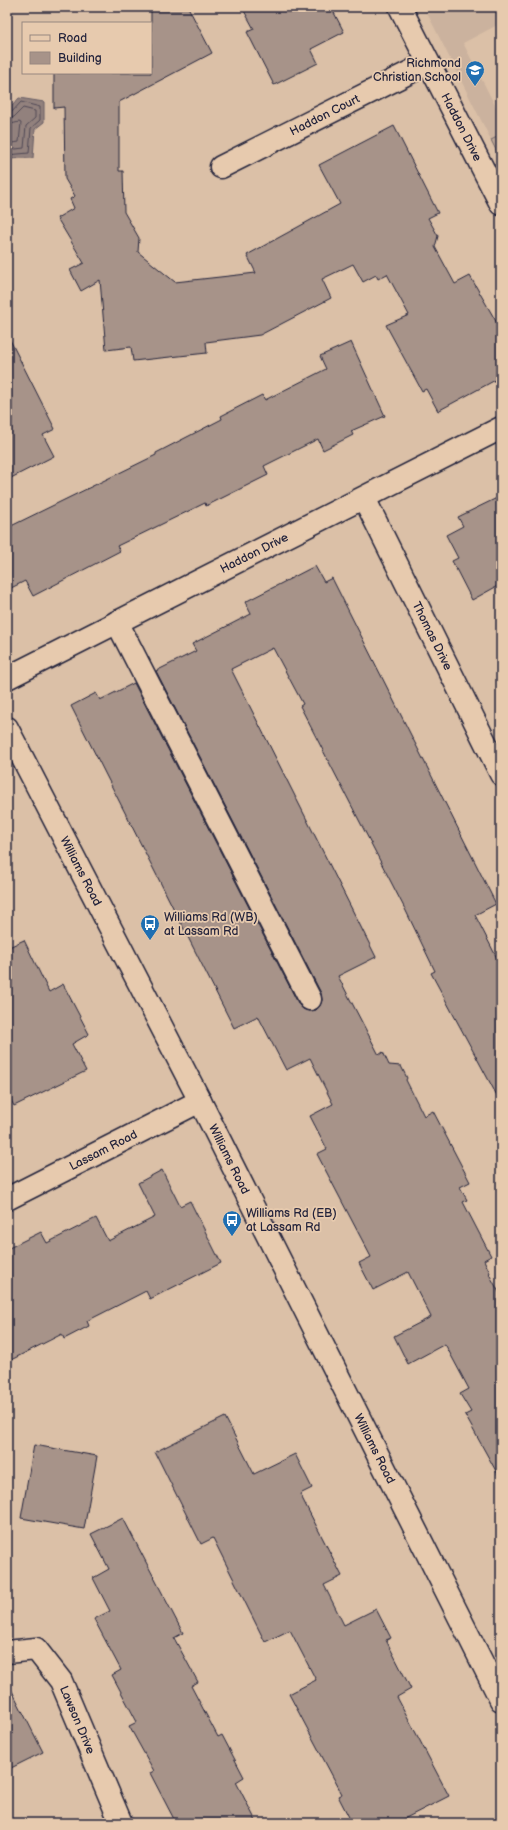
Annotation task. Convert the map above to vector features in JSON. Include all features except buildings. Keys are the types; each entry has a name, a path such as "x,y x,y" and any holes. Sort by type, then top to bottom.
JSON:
{"street":[{"name":"Haddon Drive","path":"400,7 501,204"},
{"name":"Haddon Court","path":"221,167 428,63"},
{"name":"Haddon Drive","path":"7,678 501,428"},
{"name":"Thomas Drive","path":"364,498 501,774"},
{"path":"117,622 310,999"},
{"name":"Williams Road","path":"7,728 200,1101 501,1700"},
{"name":"Lassam Road","path":"7,1200 200,1101"},
{"name":"Lawson Drive","path":"7,1652 36,1650 62,1681 122,1823"}],"shaded area":[{"name":"Richmond Christian School","path":"424,7 501,7 501,23 463,43 501,117 501,135 491,140"},
{"path":"501,135 501,160 491,140"}],"water":[{"path":"19,98 44,102 44,122 35,129 33,158 7,159 7,112"}],"place":[{"name":"Richmond Christian School","path":"475,87"},
{"name":"Williams Rd (WB) at Lassam Rd","path":"150,941"},
{"name":"Williams Rd (EB) at Lassam Rd","path":"232,1237"}]}
